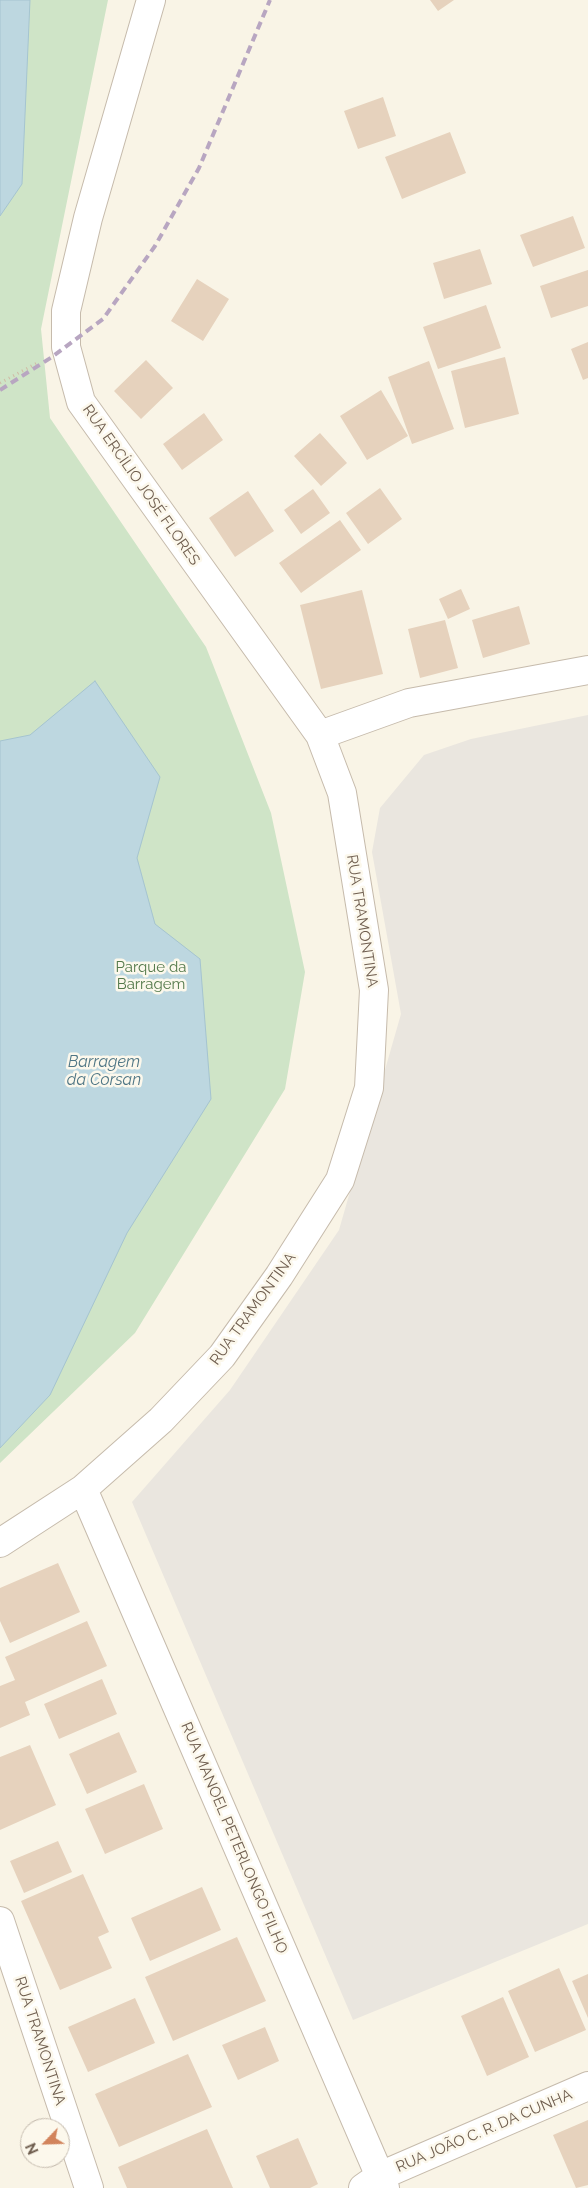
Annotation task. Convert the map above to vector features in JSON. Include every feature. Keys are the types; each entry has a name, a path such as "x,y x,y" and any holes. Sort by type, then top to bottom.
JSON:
{"street":[{"name":"RUA ERCÍLIO JOSÉ FLORES","path":"151,0 88,218 66,311 66,347 82,402 320,735"},
{"path":"320,735 409,704 588,670"},
{"name":"RUA TRAMONTINA","path":"0,1543 83,1488 160,1420 222,1356 279,1276 340,1180 369,1088 374,990 342,792 320,735"},
{"name":"RUA MANOEL PETERLONGO FILHO","path":"83,1488 376,2184"},
{"name":"RUA TRAMONTINA","path":"0,1922 89,2188"},
{"name":"RUA JOÃO C. R. DA CUNHA","path":"376,2184 588,2086"}],"path":[{"path":"0,383 66,347"}],"shaded area":[{"path":"588,715 588,1924 353,2020 132,1502 230,1390 339,1230 401,1014 372,852 380,808 424,755 471,739"}],"green space":[{"name":"Parque da Barragem","path":"0,0 108,0 41,329 50,418 206,647 271,813 305,972 285,1089 135,1333 0,1463"}],"water":[{"path":"0,0 30,0 22,184 0,216"},
{"name":"Barragem da Corsan","path":"95,681 160,777 137,858 155,924 200,959 211,1099 127,1233 50,1395 0,1448 0,741 30,735"}],"building":[{"path":"430,0 454,0 438,11"},
{"path":"383,97 396,136 358,149 344,111"},
{"path":"450,132 466,173 402,199 385,157"},
{"path":"573,216 585,248 533,267 520,235"},
{"path":"480,249 492,284 444,299 433,263"},
{"path":"588,270 588,306 551,318 540,286"},
{"path":"197,279 229,299 203,341 171,321"},
{"path":"486,305 501,348 438,369 423,327"},
{"path":"588,342 588,378 583,380 571,349"},
{"path":"505,357 519,414 465,428 451,371"},
{"path":"146,360 173,388 141,419 114,391"},
{"path":"429,361 454,429 412,444 388,377"},
{"path":"381,390 408,436 367,460 340,416"},
{"path":"204,413 223,440 182,470 163,444"},
{"path":"320,433 347,463 321,486 294,456"},
{"path":"380,488 402,519 368,544 346,513"},
{"path":"313,489 330,513 301,534 284,510"},
{"path":"248,491 274,531 235,557 209,518"},
{"path":"340,520 361,550 301,593 279,563"},
{"path":"461,589 470,609 448,619 439,599"},
{"path":"362,590 383,674 321,689 300,605"},
{"path":"519,606 530,644 483,658 472,620"},
{"path":"445,620 458,668 420,678 408,629"},
{"path":"58,1563 80,1612 10,1643 0,1621 0,1588"},
{"path":"87,1621 107,1666 25,1702 30,1715 0,1728 0,1686 15,1680 5,1657"},
{"path":"102,1679 117,1714 59,1739 44,1704"},
{"path":"119,1732 137,1772 87,1794 69,1754"},
{"path":"30,1745 56,1805 0,1830 0,1757"},
{"path":"144,1784 163,1829 105,1854 85,1809"},
{"path":"58,1841 72,1872 24,1893 10,1861"},
{"path":"83,1874 109,1932 98,1937 112,1968 60,1990 21,1901"},
{"path":"202,1887 221,1930 150,1961 131,1918"},
{"path":"237,1937 266,2001 173,2041 145,1977"},
{"path":"559,1968 586,2030 535,2052 508,1991"},
{"path":"588,1974 588,2018 572,1981"},
{"path":"503,1997 529,2057 487,2076 461,2016"},
{"path":"135,1998 155,2043 88,2072 68,2027"},
{"path":"265,2027 279,2061 238,2080 222,2045"},
{"path":"188,2054 212,2107 119,2147 95,2094"},
{"path":"588,2120 588,2185 576,2188 553,2135"},
{"path":"207,2129 233,2188 127,2188 118,2167"},
{"path":"298,2138 318,2184 310,2188 270,2188 256,2156"}],"railway":[{"path":"0,390 52,357 103,319 155,246 199,168 270,0"}]}
